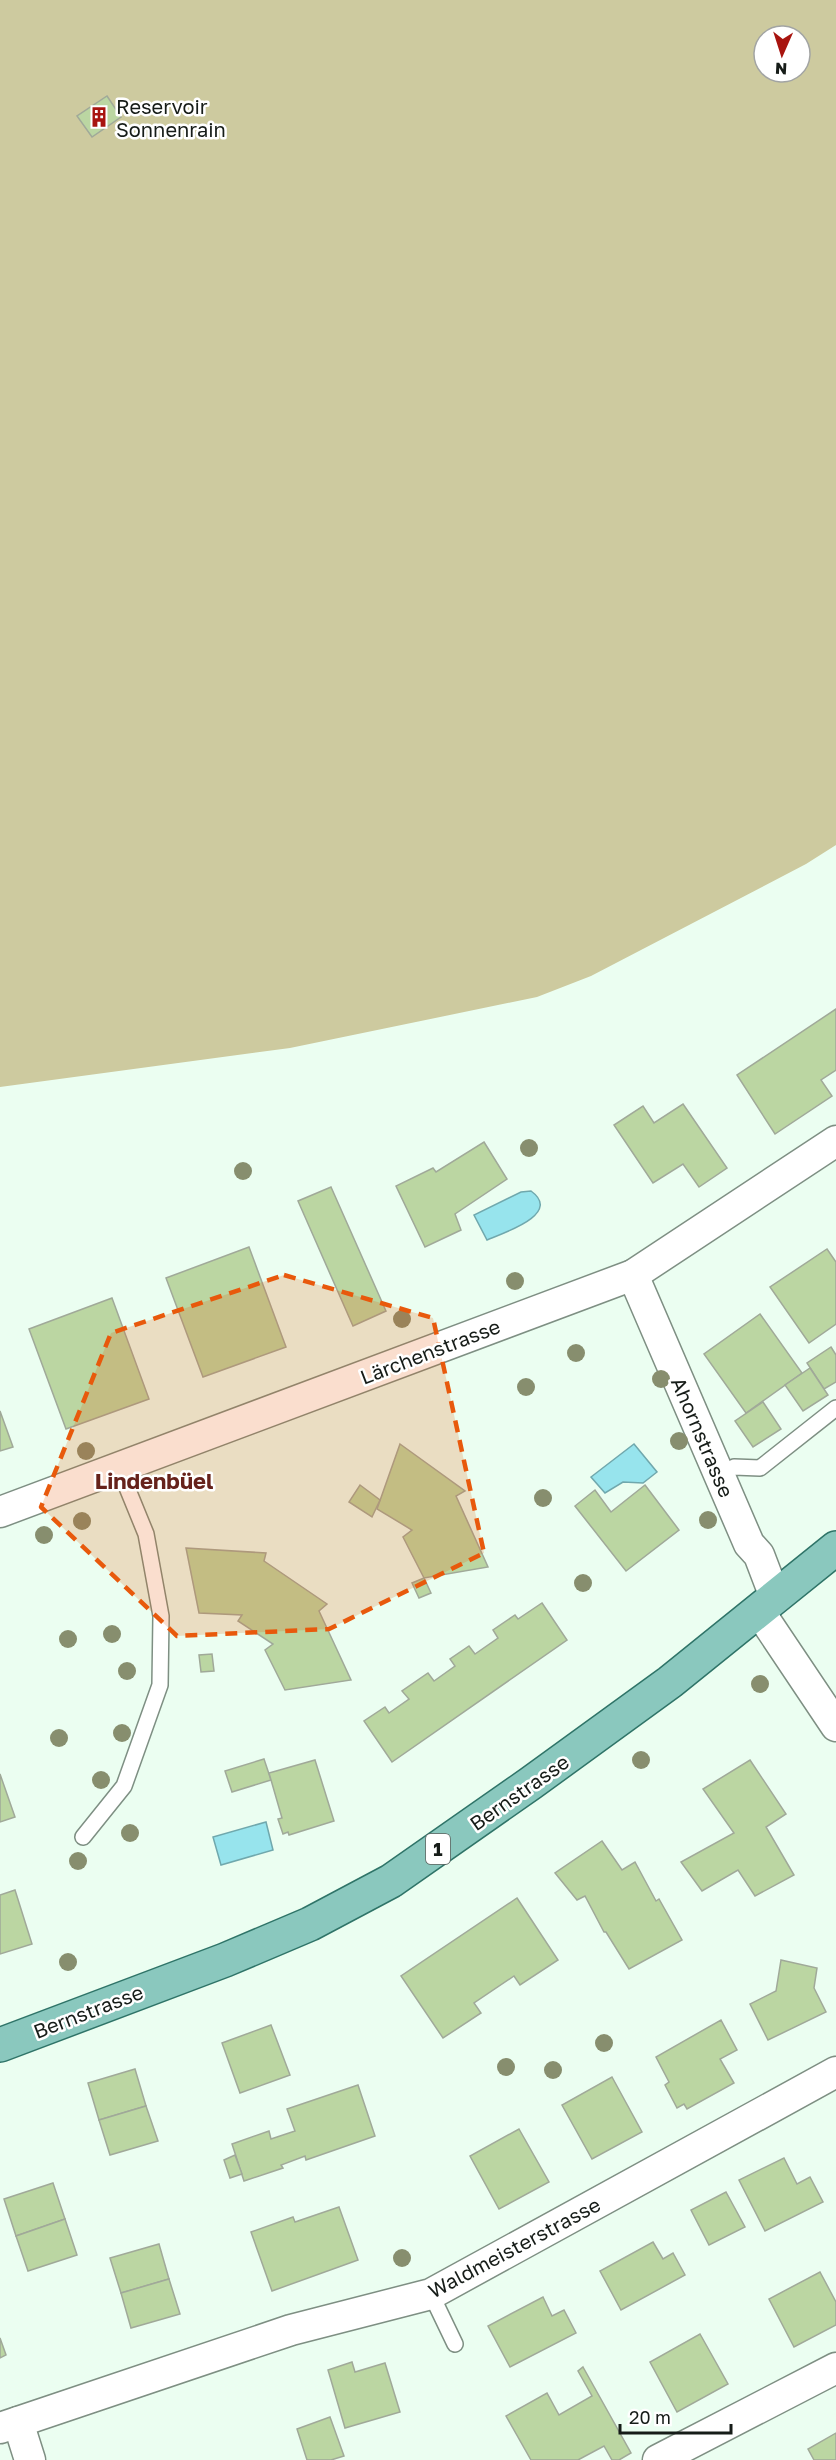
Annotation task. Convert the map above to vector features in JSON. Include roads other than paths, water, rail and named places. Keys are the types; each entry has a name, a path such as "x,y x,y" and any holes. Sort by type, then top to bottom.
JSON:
{"main road":[{"name":"Bernstrasse","path":"0,2045 225,1960 310,1924 391,1881 531,1784 661,1689 836,1548"}],"street":[{"name":"Lärchenstrasse","path":"0,1512 633,1275 836,1141"},
{"name":"Ahornstrasse","path":"633,1275 749,1544 759,1556 767,1604 836,1726"},
{"name":"Waldmeisterstrasse","path":"9,2425 291,2330 431,2294 836,2072"},
{"path":"658,2460 836,2368"},
{"path":"9,2425 30,2460"}],"lane":[{"path":"719,1475 734,1467 760,1468 836,1408"},
{"path":"83,1837 124,1786 160,1685 161,1616 146,1534 120,1468"},
{"path":"431,2294 455,2344"}],"water":[{"path":"531,1191 539,1199 540,1207 535,1215 527,1222 487,1240 474,1215 521,1192"},
{"path":"634,1444 657,1472 643,1483 623,1482 605,1493 591,1477"},
{"path":"266,1822 273,1850 221,1865 213,1837"}],"place":[{"name":"Reservoir Sonnenrain","path":"99,117"}],"district":[{"name":"Lindenbüel","path":"154,1480"}]}
